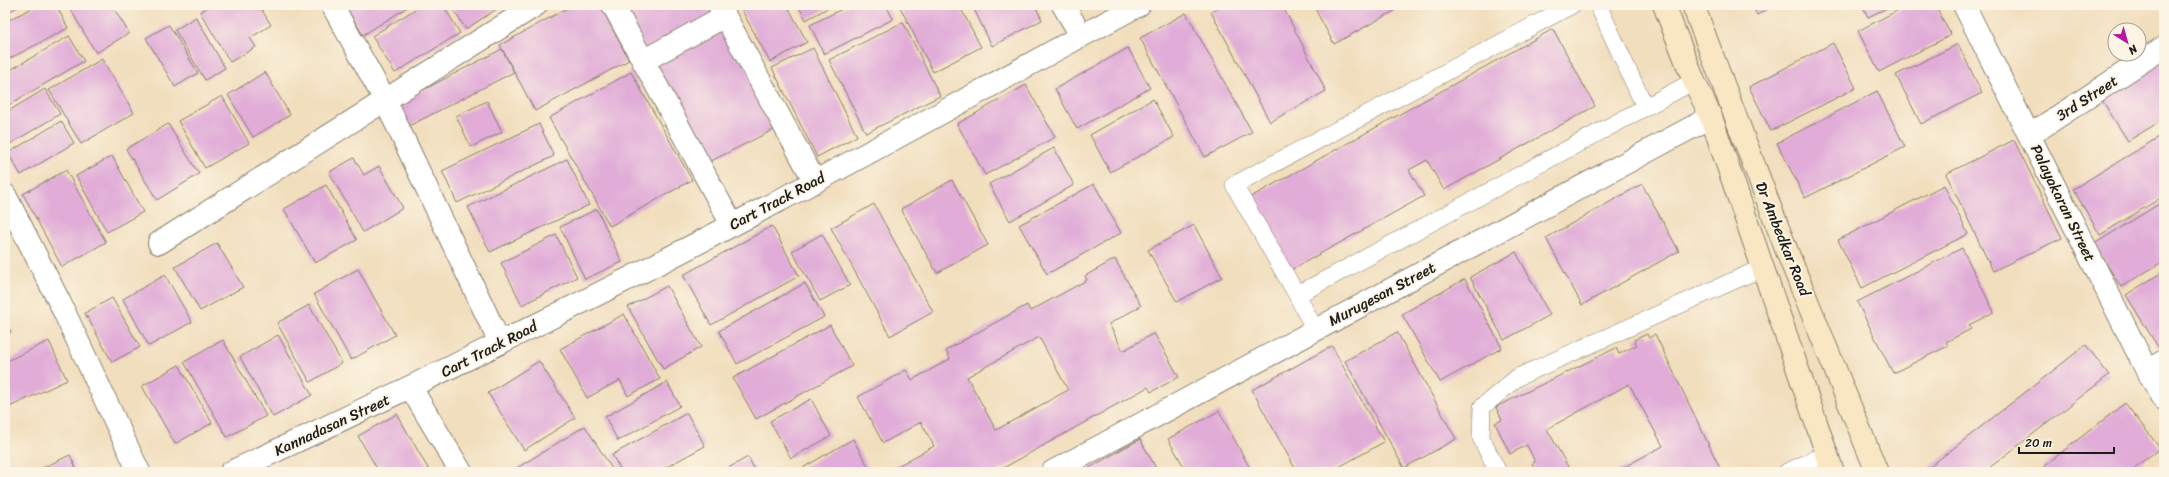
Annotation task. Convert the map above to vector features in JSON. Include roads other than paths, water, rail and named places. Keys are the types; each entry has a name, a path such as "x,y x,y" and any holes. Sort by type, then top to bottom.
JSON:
{"main road":[{"name":"Dr Ambedkar Road","path":"1664,5 1694,81 1711,117 1830,463"},
{"name":"Dr Ambedkar Road","path":"1693,5 1788,254 1877,472"}],"street":[{"path":"332,5 385,100 500,343"},
{"path":"159,243 536,5"},
{"path":"613,5 732,225"},
{"path":"1063,5 1082,36"},
{"name":"Cart Track Road","path":"411,388 815,182 1139,5"},
{"name":"Palayakaran Street","path":"1964,5 2030,135 2156,366 2164,399"},
{"path":"643,61 722,11 815,182"},
{"name":"3rd Street","path":"2030,135 2164,47"},
{"name":"Murugesan Street","path":"1052,472 1711,117"},
{"path":"5,195 60,303 139,472"},
{"path":"411,388 461,472"},
{"name":"Kannadasan Street","path":"231,472 411,388"}],"lane":[{"path":"1315,330 1297,295 1234,185 1572,5"},
{"path":"1598,5 1645,107"},
{"path":"1297,295 1694,81"},
{"path":"1498,472 1481,438 1482,406 1518,377 1762,268"},
{"path":"1787,472 1830,463"}]}
